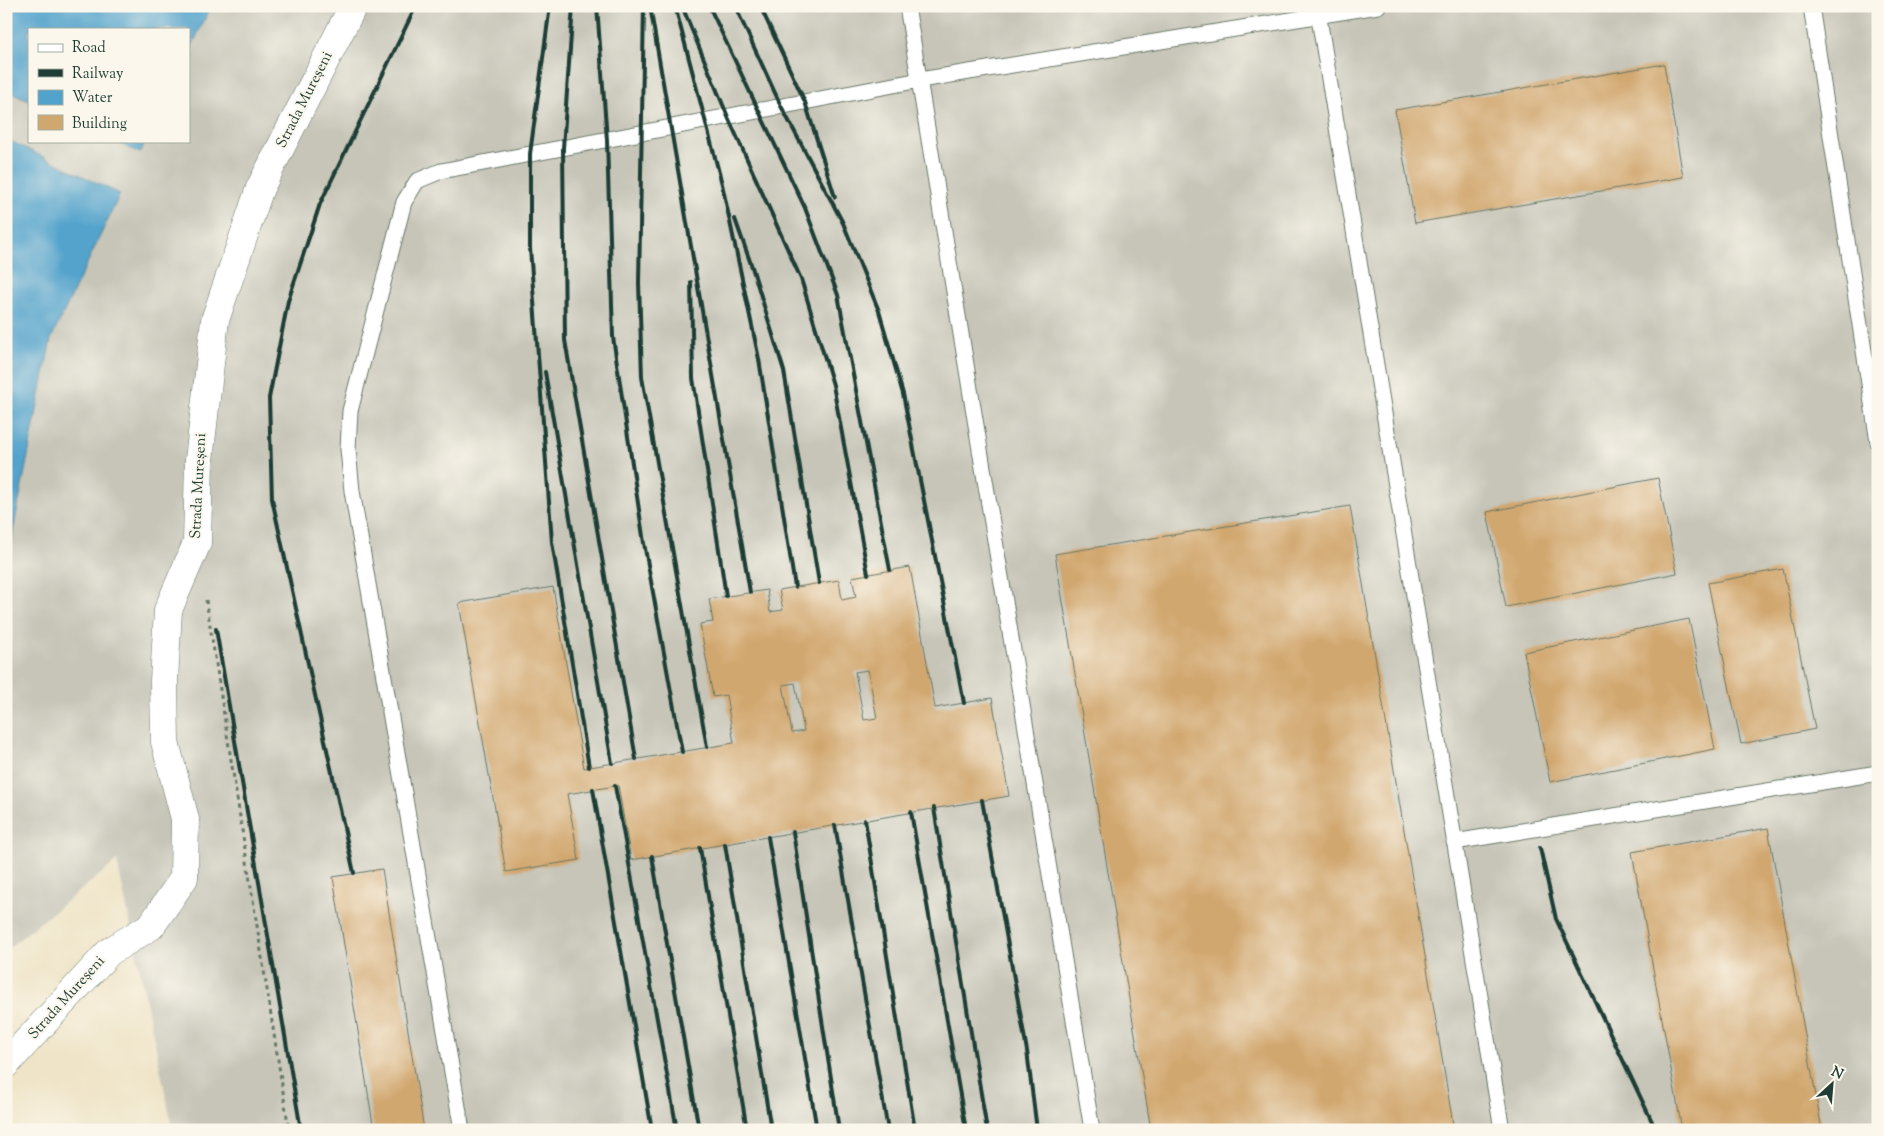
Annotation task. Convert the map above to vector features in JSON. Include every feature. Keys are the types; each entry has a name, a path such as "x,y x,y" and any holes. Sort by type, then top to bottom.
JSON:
{"street":[{"name":"Strada Mureșeni","path":"6,1064 109,952 152,926 184,878 185,819 165,742 164,672 168,610 197,543 199,460 215,320 260,188 353,6"}],"lane":[{"path":"907,6 1092,1130"},
{"path":"462,1130 353,501 348,449 352,401 404,202 417,181 441,170 920,80 1317,11 1378,6"},
{"path":"1811,6 1878,442"},
{"path":"1317,11 1502,1130"},
{"path":"1454,842 1878,773"}],"path":[{"path":"205,593 289,1130"}],"shaded area":[{"path":"6,6 1878,6 1878,1130 173,1130 117,861 6,950"}],"water":[{"path":"6,6 211,6 190,50 190,28 28,28 28,100 6,90"},
{"path":"6,139 120,194 51,339 6,567"},
{"path":"116,142 146,142 140,153"}],"building":[{"path":"1664,64 1683,177 1415,223 1395,110"},
{"path":"1658,478 1677,573 1506,607 1487,512"},
{"path":"1350,506 1454,1130 1151,1130 1055,554"},
{"path":"910,567 935,708 992,698 1009,796 631,860 618,785 567,794 579,860 506,872 459,603 553,587 584,768 734,743 726,695 713,697 700,624 713,622 709,599 767,590 770,612 783,610 779,590 839,580 842,600 856,597 852,577","holes":["868,670 877,718 864,720 855,672","795,683 804,731 792,733 783,685"]},
{"path":"1783,569 1815,729 1741,744 1708,583"},
{"path":"1689,619 1715,749 1550,782 1524,652"},
{"path":"1768,828 1822,1130 1682,1130 1632,852"},
{"path":"382,869 424,1130 374,1130 333,877"}],"railway":[{"path":"354,873 272,499 269,398 288,301 320,204 416,6"},
{"path":"550,6 530,154 530,248 552,542 589,767"},
{"path":"573,6 563,148 565,340 636,759"},
{"path":"597,6 607,140 613,337 644,543 682,752"},
{"path":"644,6 639,283 642,377 707,747"},
{"path":"650,6 750,592"},
{"path":"675,6 722,184 759,359 795,587"},
{"path":"682,6 728,117 801,279 833,385 868,574"},
{"path":"709,6 805,208 838,295 890,570"},
{"path":"735,6 781,106 843,223 879,311 903,394 964,703"},
{"path":"760,6 805,102 835,197"},
{"path":"735,219 784,371 819,583"},
{"path":"691,282 693,378 726,596"},
{"path":"545,372 612,763"},
{"path":"216,629 301,1130"},
{"path":"615,786 677,1130"},
{"path":"593,789 652,1130"},
{"path":"982,800 1027,1051 1037,1130"},
{"path":"934,808 987,1130"},
{"path":"911,812 966,1130"},
{"path":"865,820 915,1130"},
{"path":"835,825 888,1130"},
{"path":"793,832 839,1130"},
{"path":"768,837 817,1130"},
{"path":"725,844 771,1130"},
{"path":"700,848 747,1130"},
{"path":"1540,848 1556,919 1656,1130"},
{"path":"652,856 699,1130"}]}
